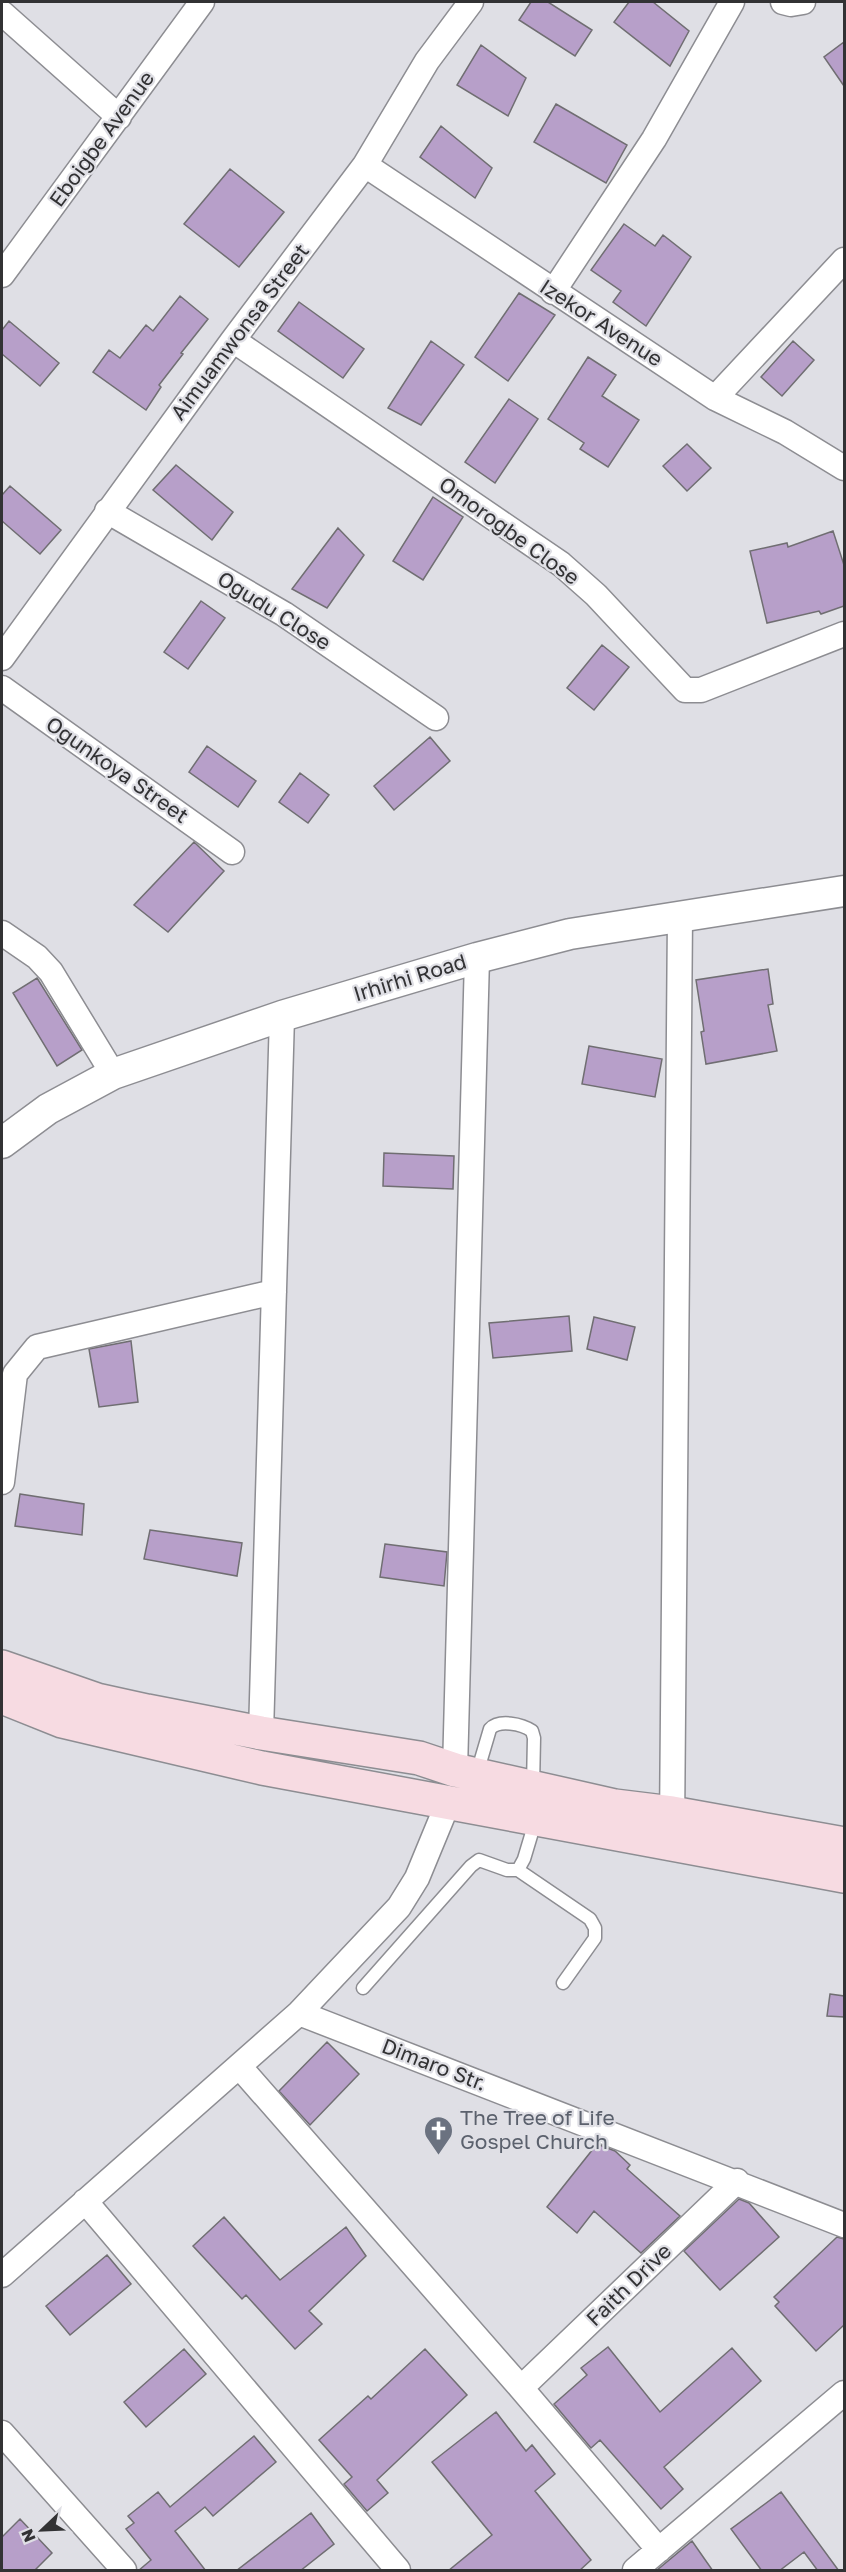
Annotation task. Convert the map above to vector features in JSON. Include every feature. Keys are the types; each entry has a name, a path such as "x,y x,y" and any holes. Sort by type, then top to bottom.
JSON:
{"main road":[{"path":"2,1667 97,1700 261,1733 418,1758 466,1772 534,1803"},
{"path":"2,1697 62,1720 262,1768 448,1803 534,1803 672,1828 844,1844"},
{"path":"672,1828 844,1876"}],"street":[{"name":"Eboigbe Avenue","path":"2,275 202,2"},
{"name":"Aimuamwonsa Street","path":"2,658 107,511 365,165 427,61 471,2"},
{"path":"554,292 654,139 732,2"},
{"path":"783,2 791,4 803,2"},
{"path":"2,13 119,117"},
{"name":"Izekor Avenue","path":"365,165 716,398 785,432 844,468"},
{"path":"716,398 844,260"},
{"name":"Omorogbe Close","path":"233,340 561,564 596,595 686,690 700,690 844,634"},
{"name":"Ogudu Close","path":"107,511 284,614 436,718"},
{"name":"Ogunkoya Street","path":"2,688 232,852"},
{"name":"Irhirhi Road","path":"2,1143 48,1108 113,1074 282,1016 477,958 570,934 844,891"},
{"path":"672,1828 680,916"},
{"path":"2,933 37,957 51,972 113,1074"},
{"path":"466,1772 477,958"},
{"path":"261,1733 282,1016"},
{"path":"2,1482 15,1374 37,1347 274,1292"},
{"path":"2,2275 299,2013 399,1907 417,1878 448,1803"},
{"name":"Dimaro Str.","path":"299,2013 736,2181 844,2225"},
{"path":"239,2066 521,2388 659,2550"},
{"name":"Faith Drive","path":"521,2388 736,2181"},
{"path":"85,2201 398,2571"},
{"path":"635,2571 844,2393"},
{"path":"2,2433 124,2571"}],"lane":[{"path":"466,1772 494,1724 526,1727 532,1731 534,1738 534,1803 524,1859 518,1870"},
{"path":"363,1988 471,1866 479,1860 507,1870 518,1870 590,1919 595,1928 595,1938 563,1983"}],"building":[{"path":"531,2 548,2 592,30 575,56 519,20"},
{"path":"629,2 653,2 689,31 670,66 614,22"},
{"path":"844,42 844,86 824,57"},
{"path":"481,45 526,78 508,116 457,85"},
{"path":"556,104 627,145 606,183 534,142"},
{"path":"441,126 492,168 475,198 420,157"},
{"path":"230,169 284,212 239,267 184,224"},
{"path":"624,224 655,246 663,235 691,257 646,326 613,302 621,291 591,270"},
{"path":"519,293 555,315 508,381 475,357"},
{"path":"180,296 208,319 159,385 161,387 146,410 93,372 109,350 120,358 146,325 153,331"},
{"path":"299,302 364,349 343,378 278,331"},
{"path":"9,321 59,363 40,386 2,354 2,330"},
{"path":"431,341 464,365 421,425 388,408"},
{"path":"793,341 814,360 782,396 761,377"},
{"path":"588,357 616,375 602,396 639,420 608,467 580,449 584,443 548,419"},
{"path":"509,399 538,419 495,483 465,462"},
{"path":"687,444 711,468 687,491 663,466"},
{"path":"176,465 233,512 212,540 153,490"},
{"path":"10,486 61,530 40,554 2,521 2,495"},
{"path":"433,497 463,517 423,580 393,561"},
{"path":"338,528 364,555 327,608 292,589"},
{"path":"833,531 844,565 844,606 821,614 819,611 767,623 750,551 787,543 788,547"},
{"path":"201,601 225,618 188,669 164,652"},
{"path":"602,645 629,667 594,710 567,688"},
{"path":"430,737 450,761 394,810 374,786"},
{"path":"207,746 256,781 238,807 189,772"},
{"path":"300,773 329,795 308,823 279,802"},
{"path":"194,842 224,871 168,932 134,905"},
{"path":"768,969 773,1004 768,1005 777,1051 706,1064 701,1032 704,1031 696,980"},
{"path":"37,978 82,1050 57,1066 13,993"},
{"path":"589,1046 662,1059 655,1097 582,1084"},
{"path":"384,1153 454,1156 453,1189 383,1186"},
{"path":"569,1316 572,1351 493,1358 489,1323"},
{"path":"594,1317 635,1327 627,1360 587,1349"},
{"path":"131,1341 138,1402 99,1407 89,1349"},
{"path":"20,1494 84,1504 82,1535 15,1526"},
{"path":"150,1530 242,1543 237,1576 144,1559"},
{"path":"385,1544 447,1552 444,1586 380,1577"},
{"path":"830,1994 844,1996 844,2017 827,2016"},
{"path":"327,2042 359,2074 310,2125 279,2091"},
{"path":"597,2144 615,2151 630,2165 627,2169 680,2216 641,2253 594,2211 577,2233 547,2207"},
{"path":"739,2199 749,2203 779,2237 720,2290 684,2251"},
{"path":"224,2217 280,2280 346,2227 366,2256 309,2311 322,2324 295,2349 246,2295 242,2299 193,2246"},
{"path":"837,2237 844,2239 844,2325 816,2351 775,2306 779,2302 774,2297"},
{"path":"107,2255 131,2284 70,2335 46,2306"},
{"path":"608,2347 660,2412 732,2348 761,2381 664,2467 683,2489 661,2509 600,2440 591,2448 554,2404 587,2375 581,2368"},
{"path":"184,2349 206,2374 146,2427 124,2402"},
{"path":"425,2349 467,2395 377,2480 388,2493 367,2511 344,2484 352,2477 319,2440 368,2396 371,2399"},
{"path":"496,2412 526,2451 532,2445 555,2474 535,2491 591,2560 579,2571 448,2571 492,2535 432,2462"},
{"path":"254,2436 276,2462 213,2516 205,2507 175,2531 206,2571 138,2571 151,2560 126,2529 134,2523 128,2516 158,2492 170,2507"},
{"path":"781,2492 839,2571 818,2571 804,2552 779,2571 762,2571 731,2529"},
{"path":"311,2513 334,2544 300,2571 236,2571"},
{"path":"20,2519 52,2553 34,2571 2,2571 2,2537"},
{"path":"692,2541 713,2571 656,2571"}],"place":[{"name":"The Tree of Life Gospel Church","path":"439,2156"}]}
